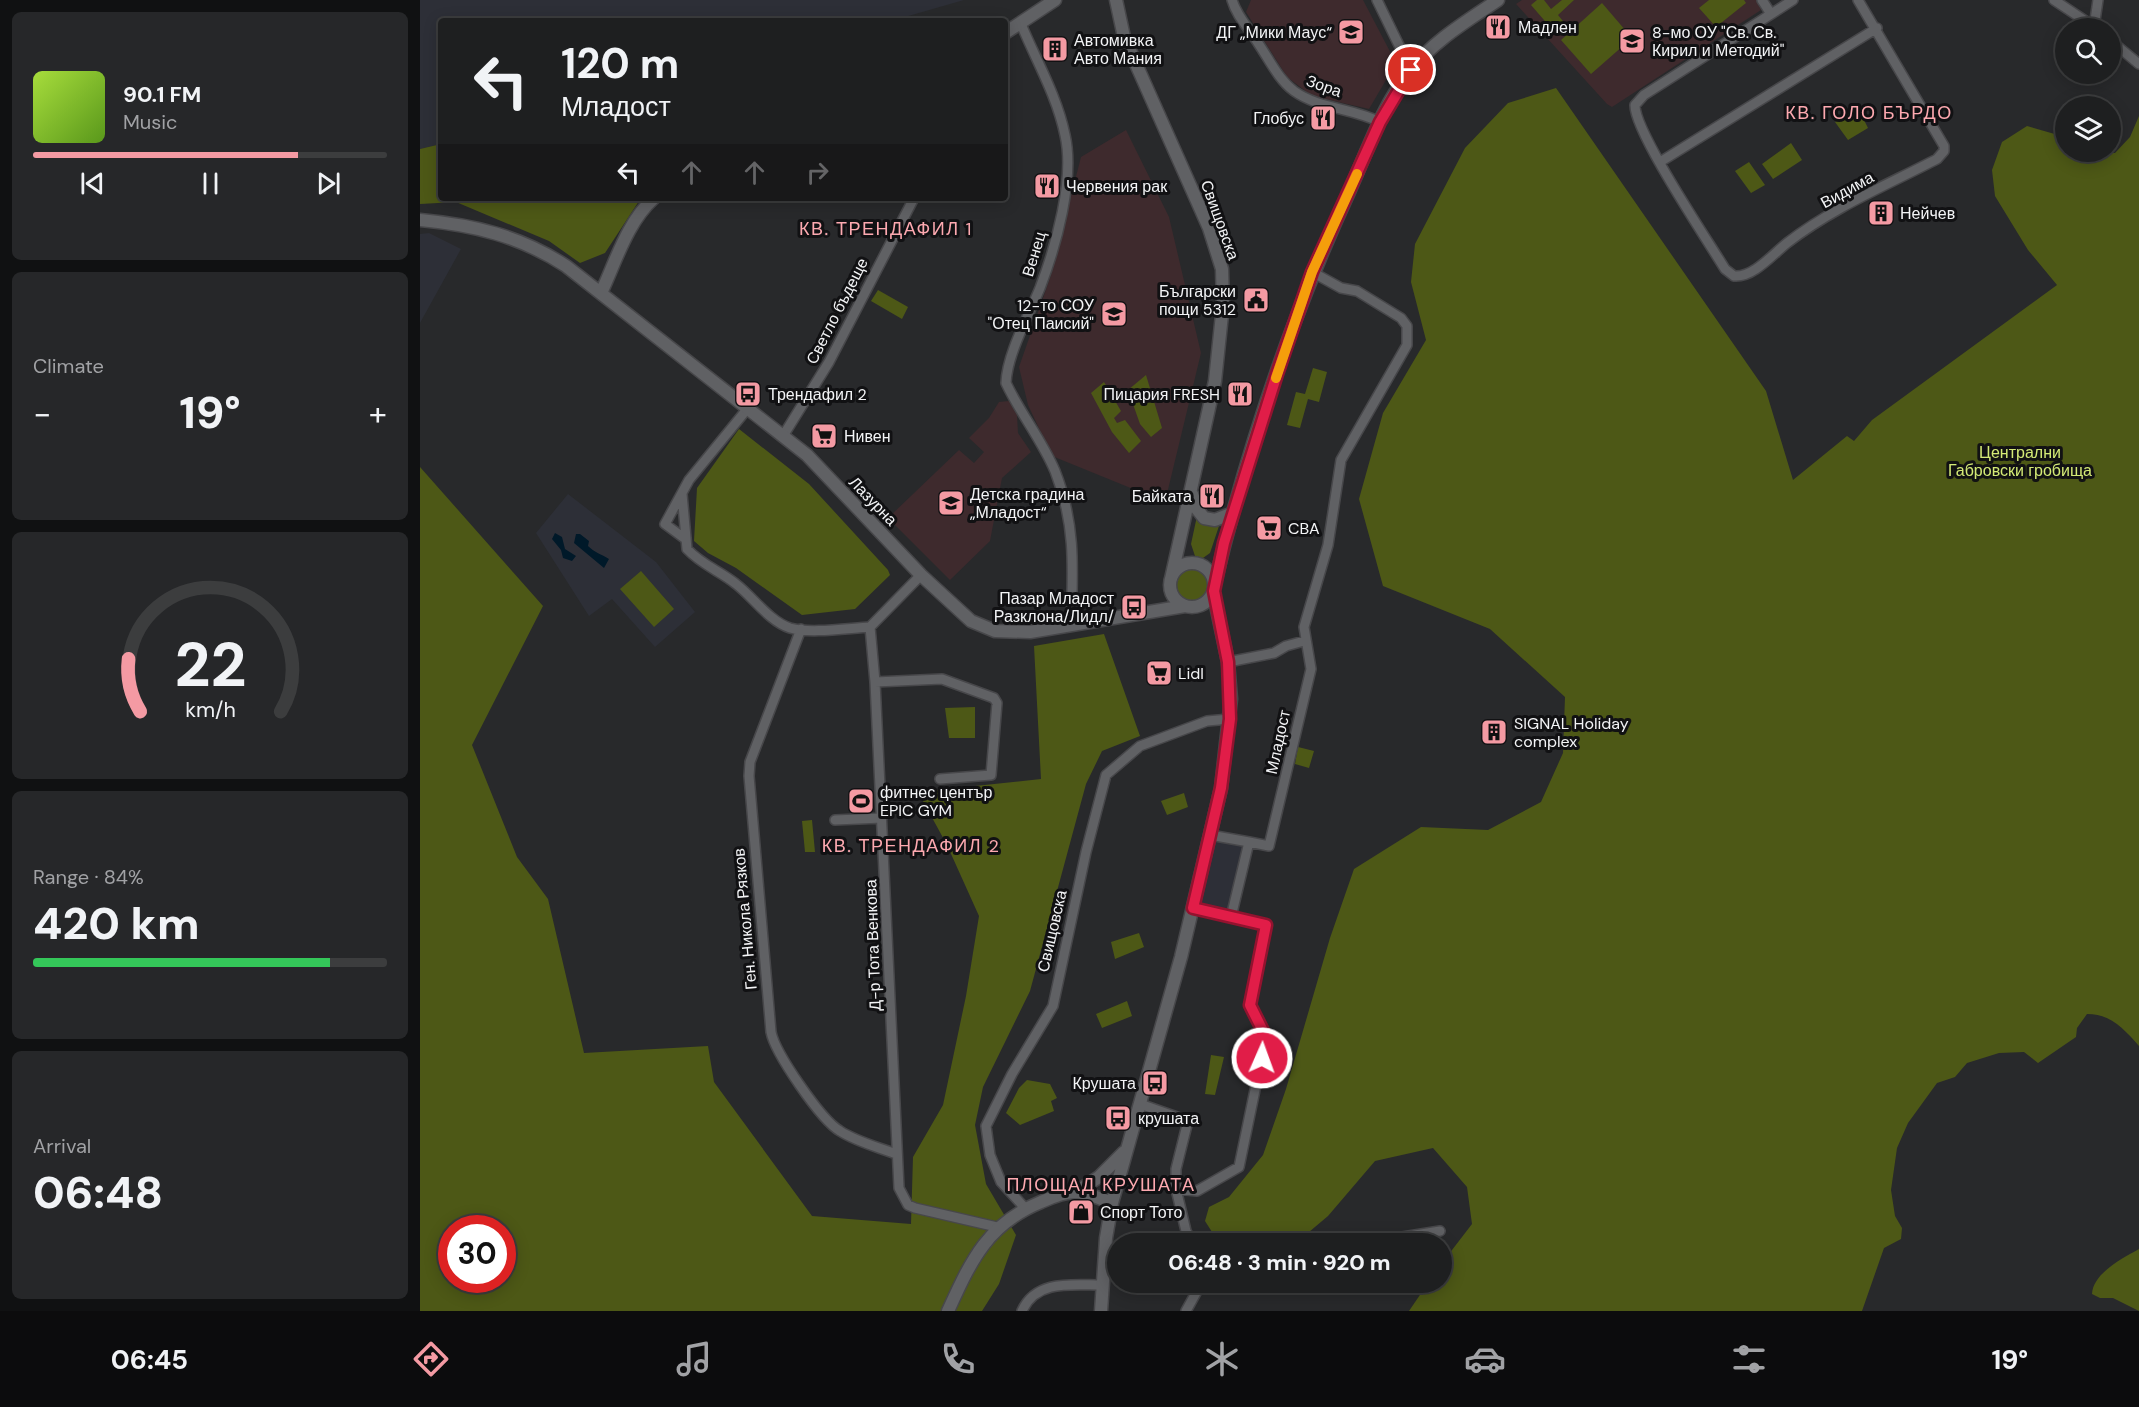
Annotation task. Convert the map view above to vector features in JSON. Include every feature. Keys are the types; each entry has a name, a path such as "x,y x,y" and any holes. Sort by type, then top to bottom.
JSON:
{"street":[{"name":"Свищовска","path":"1116,0 1124,37 1209,228 1222,269 1223,305 1215,381 1171,582"},
{"name":"Зора","path":"1232,0 1236,13 1278,74 1294,90 1313,101 1365,114 1380,122"},
{"path":"1377,0 1411,70"},
{"path":"1190,607 1206,603 1214,589 1233,513 1312,272 1380,122 1411,70 1437,42 1498,0"},
{"path":"1762,0 1771,14"},
{"path":"1793,0 1638,99 1635,115 1660,162 1877,28"},
{"name":"Видима","path":"1660,162 1725,269 1738,277 1747,274 1793,238 1845,207 1937,159 1944,151 1944,146 1877,28 1858,0"},
{"path":"2054,0 2080,18"},
{"path":"2096,18 2098,0"},
{"path":"1008,31 1054,1"},
{"name":"Венец","path":"1021,24 1062,125 1068,151 1067,173 1048,267 1017,343 1006,383 1054,470 1068,510 1074,547 1071,626"},
{"path":"2121,49 2139,64"},
{"path":"601,293 629,232 652,201"},
{"name":"Светло бъдеще","path":"783,436 829,362 912,201"},
{"name":"Лазурна","path":"420,220 471,226 519,240 550,256 601,293 807,455 921,575 971,621 995,631 1030,632 1153,610 1190,607"},
{"name":"Младост","path":"1249,842 1269,846 1272,834 1311,669 1304,641 1304,627 1328,545 1341,460 1407,345 1408,336 1407,326 1401,318 1357,291 1341,288 1312,272"},
{"path":"684,538 665,524 690,480 748,408"},
{"path":"1191,490 1197,509 1204,518 1215,520 1233,513"},
{"path":"682,494 684,538 687,549 707,567 738,585 763,609 788,627 801,629 870,627 921,575"},
{"name":"Свищовска","path":"1183,535 1196,564"},
{"path":"1153,610 1166,599 1171,582 1180,567 1196,564 1216,555 1224,543"},
{"path":"1101,1311 1112,1203 1193,908 1221,788 1230,719 1228,662 1211,574 1196,564"},
{"path":"1171,582 1174,598 1207,615 1221,635"},
{"name":"Д-р Тота Венкова","path":"870,627 875,682 899,1188 908,1205 997,1227"},
{"name":"Ген. Никола Рязков","path":"801,629 750,762 749,776 771,1032 778,1053 837,1130 896,1154"},
{"path":"1228,662 1274,653 1286,646 1304,641"},
{"path":"875,682 942,679 994,698 997,703 991,775 940,779"},
{"name":"Свищовска","path":"1025,1208 1001,1182 990,1155 986,1126 1012,1074 1053,1006 1086,852 1106,775 1140,746 1207,721 1230,719"},
{"path":"835,820 882,818"},
{"path":"1210,835 1249,842 1232,917"},
{"path":"1176,1189 1197,1191 1239,1167 1266,1037 1250,1005 1266,925 1193,908"},
{"path":"1140,1104 1188,1121 1176,1169 1176,1189 1187,1233"},
{"path":"948,1311 979,1249 997,1227 1025,1208 1060,1195 1076,1192 1099,1177 1125,1151"},
{"path":"1076,1192 1112,1203"},
{"path":"1428,1233 1440,1231"},
{"path":"1022,1311 1034,1294 1049,1287 1102,1284"},
{"path":"1186,1311 1196,1293"}],"shaded area":[{"path":"420,0 964,0 901,18 438,18 438,145 420,149"},
{"name":"ДГ „Мики Маус“","path":"1251,0 1363,0 1396,63 1369,109 1312,96 1287,77 1246,12"},
{"name":"8-мо ОУ \"Св. Св. Кирил и Методий\"","path":"1522,0 1756,0 1761,10 1612,107 1516,4"},
{"name":"12-то СОУ \"Отец Паисий\"","path":"1126,130 1169,217 1201,353 1165,502 1052,456 1028,405 1019,367 1051,275 1081,157"},
{"path":"429,233 461,249 420,323 420,234"},
{"name":"Детска градина „Младост“","path":"1009,401 1017,415 1018,433 1031,452 1002,478 990,541 950,580 888,518 959,450 974,463 984,452 969,438 989,418 999,402"},
{"path":"568,494 656,562 695,612 655,647 612,599 589,616 536,533"},
{"path":"1215,840 1244,846 1228,910 1200,904"}],"green space":[{"path":"1537,0 1544,0 1551,9 1562,0 1574,0 1558,15 1567,26 1557,35 1531,5"},
{"path":"1709,0 1744,0 1746,3 1716,27 1699,8"},
{"path":"1602,3 1632,38 1591,74 1561,40"},
{"name":"Централни Габровски гробища","path":"1556,88 1766,391 1793,480 1847,436 1854,441 1872,420 2057,285 2028,250 1995,196 1992,170 2002,142 2027,126 2055,134 2055,162 2121,162 2121,147 2130,137 2139,116 2139,1046 2122,1028 2110,1020 2087,1014 2077,1028 2076,1037 2038,1063 2024,1052 1999,1053 1967,1063 1955,1077 1937,1083 1908,1123 1897,1148 1891,1190 1895,1216 1902,1228 1901,1239 1884,1248 1862,1311 1409,1311 1421,1293 1452,1293 1452,1250 1472,1224 1467,1187 1433,1148 1375,1161 1328,1216 1308,1233 1213,1233 1205,1221 1209,1207 1229,1197 1263,1155 1286,1089 1330,938 1354,869 1421,827 1488,830 1541,802 1563,753 1565,697 1490,629 1383,586 1359,499 1383,413 1426,340 1411,282 1415,244 1465,148 1508,103"},
{"path":"1858,108 1868,128 1848,140 1835,122"},
{"path":"1791,143 1802,160 1773,179 1762,164"},
{"path":"438,145 438,201 639,201 605,253 580,263 549,241 456,202 420,204 420,149"},
{"path":"1749,162 1765,185 1751,193 1735,171"},
{"path":"878,290 908,307 902,319 871,301"},
{"path":"1313,368 1327,372 1319,402 1308,399 1300,428 1287,425 1296,392 1305,394"},
{"path":"1146,375 1162,428 1151,437 1140,424 1128,390"},
{"path":"1104,382 1121,411 1114,418 1117,423 1125,420 1141,441 1129,453 1112,432 1091,393"},
{"path":"739,429 809,484 888,570 890,575 855,609 802,615 736,568 708,553 694,541 697,488"},
{"path":"420,467 543,606 472,745 517,857 548,899 584,1053 708,1046 714,1082 812,1216 911,1224 913,1157 943,1105 966,996 979,916 947,845 918,792 1041,779 1034,646 1104,634 1140,736 1102,751 1086,784 1030,991 983,1087 975,1125 986,1184 1016,1235 999,1284 982,1311 420,1311"},
{"path":"1197,516 1220,523 1210,553 1203,558 1195,556 1191,544"},
{"path":"1193,569 1205,573 1209,585 1205,597 1193,601 1181,597 1177,585 1181,573"},
{"path":"641,571 674,609 654,627 620,589"},
{"path":"975,707 975,738 949,738 945,708"},
{"path":"1298,747 1314,751 1309,768 1295,764"},
{"path":"1184,793 1188,807 1167,815 1161,801"},
{"path":"812,820 815,852 805,852 802,821"},
{"path":"1139,933 1144,947 1115,959 1111,942"},
{"path":"1127,1001 1132,1016 1102,1028 1096,1014"},
{"path":"1211,1055 1224,1057 1215,1095 1205,1094"},
{"path":"1027,1080 1050,1084 1057,1098 1051,1101 1054,1111 1020,1125 1006,1113 1019,1088"},
{"path":"2139,1249 2139,1311 2113,1298 2100,1298 2092,1294 2094,1286 2103,1273"}],"water":[{"path":"555,533 562,537 565,549 576,556 572,561 563,558 561,550 552,539"},
{"path":"576,534 580,534 589,541 588,546 593,550 609,559 604,568 574,543"}],"slow traffic":[{"path":"1276,378 1312,272 1357,174"}],"place":[{"name":"Мадлен","path":"1498,27"},
{"name":"ДГ „Мики Маус“","path":"1351,32"},
{"name":"8-мо ОУ \"Св. Св. Кирил и Методий\"","path":"1632,41"},
{"name":"Автомивка Авто Мания","path":"1055,49"},
{"name":"Глобус","path":"1323,118"},
{"name":"Червения рак","path":"1047,186"},
{"name":"Нейчев","path":"1881,213"},
{"name":"Български пощи 5312","path":"1256,300"},
{"name":"12-то СОУ \"Отец Паисий\"","path":"1114,314"},
{"name":"Трендафил 2","path":"748,394"},
{"name":"Пицария FRESH","path":"1240,394"},
{"name":"Нивен","path":"824,436"},
{"name":"Байката","path":"1212,496"},
{"name":"Детска градина „Младост“","path":"951,503"},
{"name":"CBA","path":"1269,528"},
{"name":"Пазар Младост Разклона/Лидл/","path":"1134,607"},
{"name":"Lidl","path":"1159,673"},
{"name":"SIGNAL Holiday complex","path":"1494,732"},
{"name":"фитнес център EPIC GYM","path":"861,801"},
{"name":"Крушата","path":"1155,1083"},
{"name":"крушата","path":"1118,1118"},
{"name":"Спорт Тото","path":"1081,1212"}],"district":[{"name":"КВ. ГОЛО БЪРДО","path":"1869,113"},
{"name":"КВ. ТРЕНДАФИЛ 1","path":"886,229"},
{"name":"КВ. ТРЕНДАФИЛ 2","path":"911,846"},
{"name":"ПЛОЩАД КРУШАТА","path":"1101,1185"}],"route":[{"path":"1262,1058 1266,1037 1250,1005 1266,925 1193,908 1221,788 1231,699 1228,662 1214,601 1214,591 1233,513 1281,360 1312,272 1380,122 1394,95 1411,70"}]}
